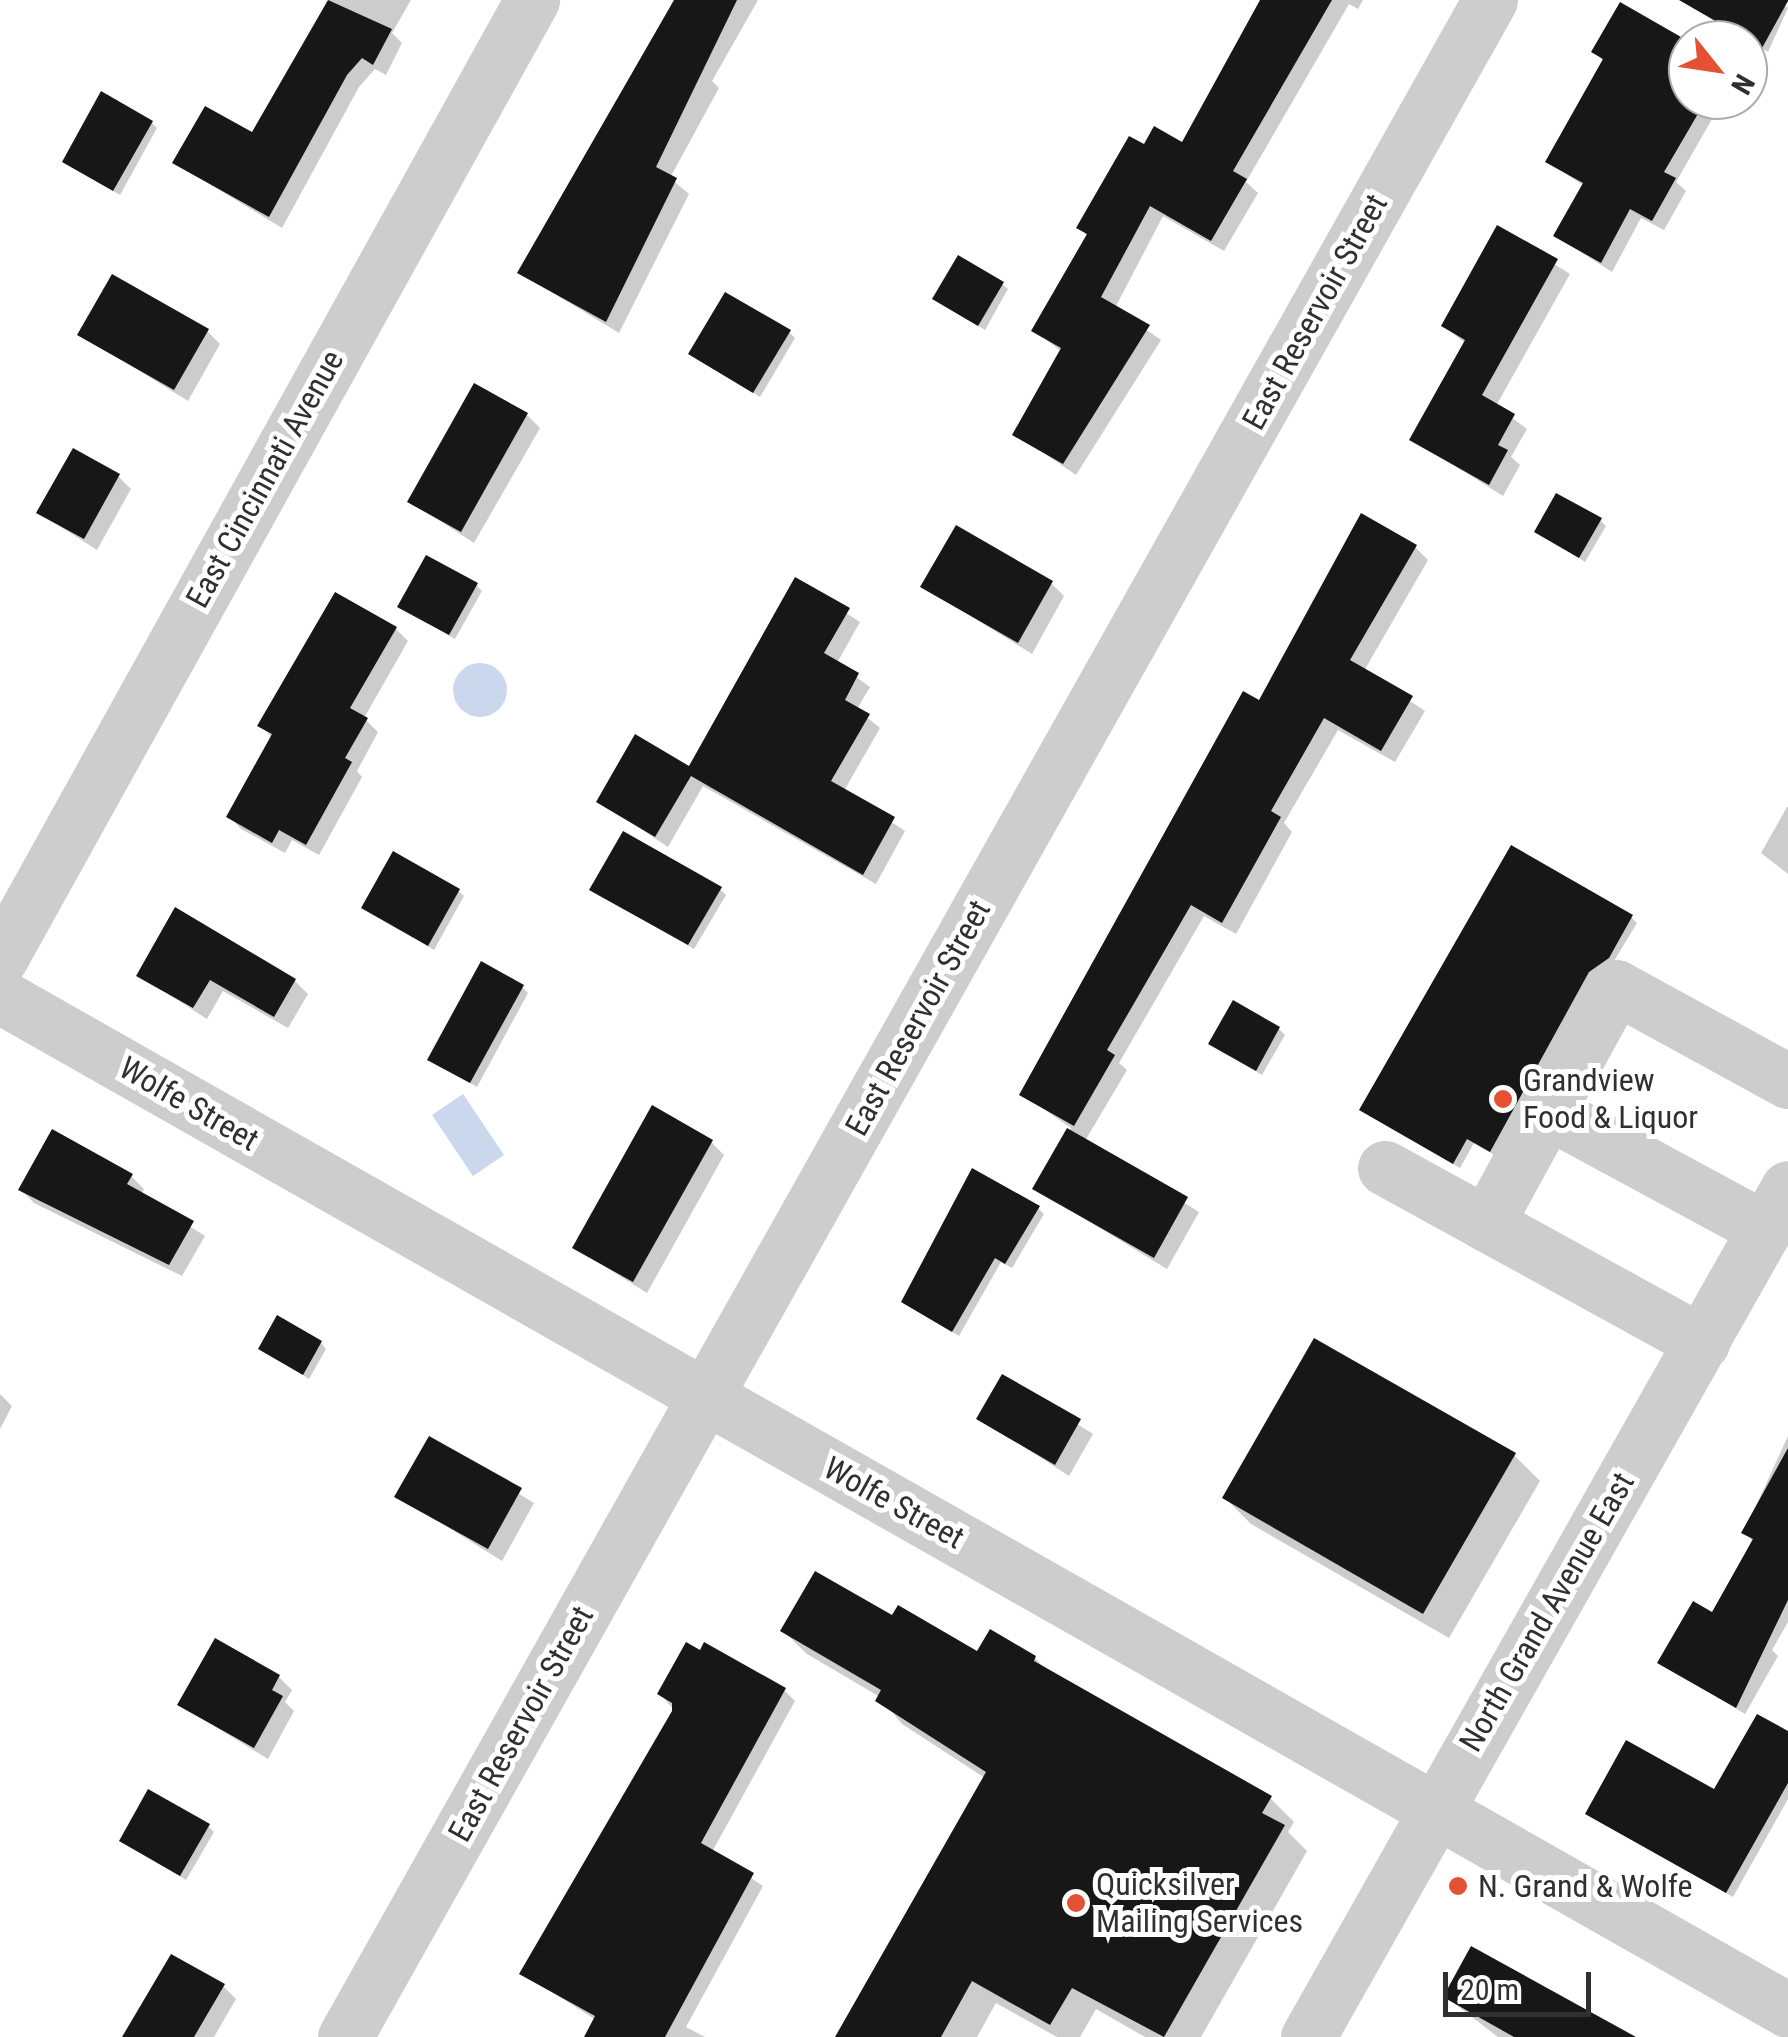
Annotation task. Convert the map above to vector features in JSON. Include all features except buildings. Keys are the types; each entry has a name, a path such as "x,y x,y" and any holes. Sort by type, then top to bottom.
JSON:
{"street":[{"name":"East Cincinnati Avenue","path":"0,959 532,0"},
{"name":"East Reservoir Street","path":"346,2037 1490,0"},
{"path":"1486,1224 1616,987 1788,1080"},
{"name":"Wolfe Street","path":"0,996 1788,2010"},
{"path":"1547,1112 1776,1208"},
{"path":"1384,1168 1702,1342"},
{"name":"North Grand Avenue East","path":"1308,2037 1776,1208"}],"water":[{"path":"480,663 499,671 507,690 499,709 480,717 461,709 453,690 461,671"},
{"path":"463,1094 504,1155 473,1176 432,1115"}],"place":[{"name":"Grandview Food & Liquor","path":"1503,1099"},
{"name":"N. Grand & Wolfe","path":"1458,1886"},
{"name":"Quicksilver Mailing Services","path":"1076,1903"}]}
